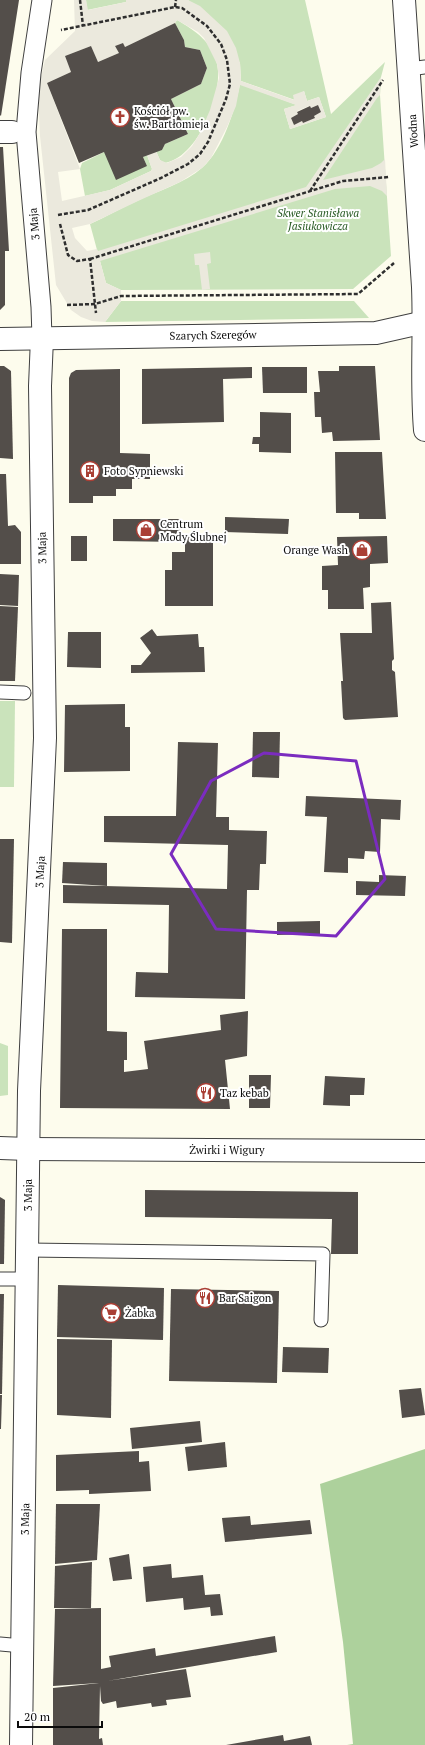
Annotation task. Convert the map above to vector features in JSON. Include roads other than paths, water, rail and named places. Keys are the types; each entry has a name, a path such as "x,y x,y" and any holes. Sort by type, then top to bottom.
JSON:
{"street":[{"name":"3 Maja","path":"21,1745 28,1279 29,1091 45,738 40,386 42,338 34,220 13,132 31,73 42,0"},
{"name":"Wodna","path":"404,0 417,68 425,322 422,398 425,430"},
{"name":"Szarych Szeregów","path":"0,339 376,333 425,322"},
{"name":"Żwirki i Wigury","path":"0,1148 425,1151"}],"lane":[{"path":"0,692 24,692"},
{"path":"28,1250 323,1254 321,1320"},
{"path":"0,1279 28,1279"},
{"path":"0,1644 23,1646"}],"place":[{"name":"Kościół pw. św. Bartłomieja","path":"120,117"},
{"name":"Foto Sypniewski","path":"90,471"},
{"name":"Centrum Mody Ślubnej","path":"146,530"},
{"name":"Orange Wash","path":"362,550"},
{"name":"Taz kebab","path":"206,1093"},
{"name":"Bar Saigon","path":"205,1298"},
{"name":"Żabka","path":"111,1313"}],"park label":[{"name":"Skwer Stanisława Jasiukowicza","path":"318,219"}]}
